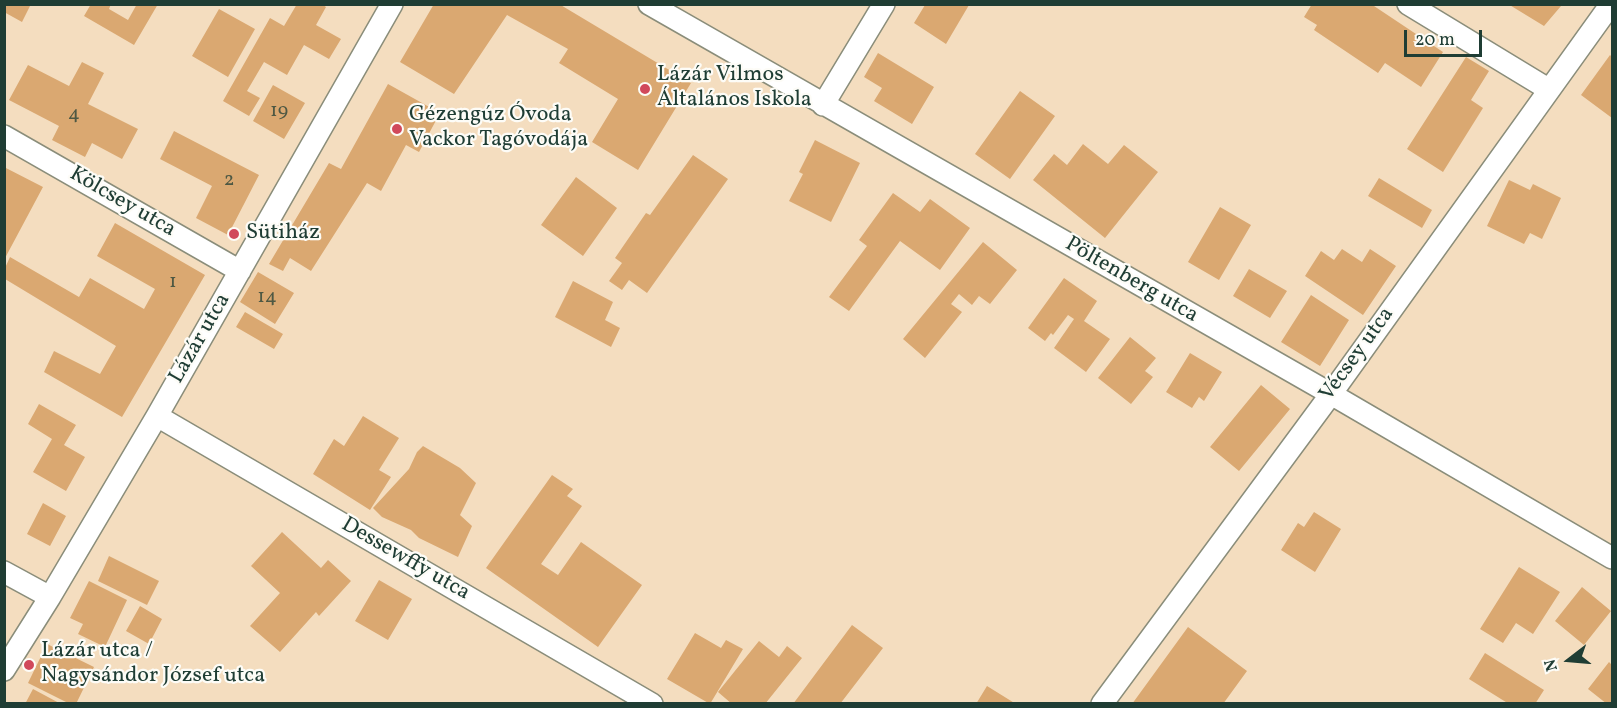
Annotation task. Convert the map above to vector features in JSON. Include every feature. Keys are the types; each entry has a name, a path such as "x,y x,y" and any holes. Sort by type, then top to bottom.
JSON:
{"street":[{"name":"Pöltenberg utca","path":"649,4 1331,394 1612,558"},
{"path":"823,105 884,4"},
{"path":"1408,4 1548,89"},
{"name":"Vécsey utca","path":"1102,704 1331,394 1611,4"},
{"name":"Lázár utca","path":"4,670 157,416 240,271 383,8"},
{"name":"Kölcsey utca","path":"4,136 240,271"},
{"name":"Dessewffy utca","path":"157,416 652,704"},
{"path":"4,572 50,597"}],"building":[{"path":"4,4 31,4 22,22 4,12"},
{"path":"91,4 111,4 109,9 128,20 137,4 158,4 134,45 84,16"},
{"path":"297,4 322,4 326,7 316,25 341,39 329,59 304,45 287,75 264,62 247,91 260,98 249,116 223,101 270,18 284,26"},
{"name":"Lázár Vilmos Általános Iskola","path":"434,4 559,4 691,83 638,170 592,142 618,99 559,63 568,49 507,15 454,94 400,62"},
{"path":"1312,4 1371,4 1443,52 1421,87 1385,63 1378,73 1314,30 1317,25 1304,17"},
{"path":"1508,4 1559,4 1561,6 1544,26"},
{"path":"925,5 969,5 946,44 914,23"},
{"path":"219,9 255,29 228,77 192,56"},
{"path":"878,53 934,87 912,124 874,101 882,88 864,77"},
{"path":"1610,55 1612,57 1612,118 1581,95"},
{"path":"1466,57 1489,71 1471,100 1483,108 1443,172 1407,149"},
{"path":"82,62 104,73 88,104 138,129 122,159 92,143 85,157 52,140 59,126 9,100 28,65 69,86"},
{"path":"388,84 440,113 419,152 406,145 381,191 367,183 311,271 290,258 283,271 269,264 329,163 341,169"},
{"path":"273,85 305,103 284,139 253,121"},
{"path":"1020,91 1055,116 1010,179 975,154"},
{"path":"174,131 259,175 228,235 196,218 212,186 160,159"},
{"path":"815,140 860,163 831,222 789,201 803,174 799,172"},
{"path":"1083,144 1108,164 1124,145 1158,172 1105,238 1033,180 1054,154 1067,165"},
{"path":"693,155 728,179 647,293 629,280 622,290 609,281 622,263 615,258 646,213 650,215"},
{"path":"4,167 43,187 4,260 5,210"},
{"path":"576,177 617,208 583,256 541,225"},
{"path":"1379,178 1432,210 1422,228 1368,196"},
{"path":"1509,180 1530,190 1533,184 1561,198 1542,239 1530,233 1524,244 1487,226"},
{"path":"893,193 920,212 930,199 970,228 940,270 900,241 849,311 829,297 867,246 859,240"},
{"path":"1220,207 1251,225 1219,280 1188,262"},
{"path":"115,223 205,275 122,417 44,372 54,351 100,374 116,346 5,279 5,268 10,257 79,297 90,278 144,309 155,289 97,256"},
{"path":"983,242 1017,270 990,304 979,296 972,305 959,294 951,304 962,312 925,358 903,339"},
{"path":"1342,249 1362,262 1370,249 1396,266 1363,315 1305,276 1321,251 1334,260"},
{"path":"1249,269 1287,291 1270,318 1233,296"},
{"path":"258,272 294,293 275,324 240,302"},
{"path":"1064,278 1097,301 1084,321 1110,339 1086,372 1054,348 1074,319 1068,315 1053,335 1051,333 1045,341 1028,328"},
{"path":"573,281 613,302 605,320 620,328 611,347 555,317"},
{"path":"1311,295 1349,320 1320,366 1281,342"},
{"path":"245,312 283,334 274,349 236,327"},
{"path":"1130,337 1156,358 1145,371 1153,377 1131,404 1098,378"},
{"path":"1190,353 1222,372 1204,401 1199,397 1192,408 1166,392"},
{"path":"1261,385 1290,409 1239,471 1210,447"},
{"path":"39,404 76,425 64,445 85,457 66,491 33,472 52,439 28,424"},
{"path":"363,416 399,438 379,470 391,477 370,510 313,474 334,439 344,446"},
{"path":"423,446 460,468 476,483 460,515 472,526 458,557 419,538 411,530 382,517 373,508 409,469 417,452"},
{"path":"552,475 573,489 567,496 582,506 541,564 558,575 581,542 642,585 598,647 486,568"},
{"path":"43,503 66,516 50,546 27,534"},
{"path":"1314,512 1341,529 1315,572 1281,550 1298,523 1304,527"},
{"path":"282,532 321,568 328,560 351,581 319,616 316,612 280,652 250,626 280,593 251,566"},
{"path":"109,556 159,581 147,605 98,581"},
{"path":"1519,567 1560,592 1533,634 1516,623 1503,643 1480,629"},
{"path":"379,580 412,599 388,640 355,621"},
{"path":"89,581 127,600 105,647 78,634 83,624 70,618"},
{"path":"1582,587 1611,611 1584,645 1555,621"},
{"path":"140,606 162,619 149,644 126,631"},
{"path":"852,625 883,648 840,704 793,704"},
{"path":"1188,627 1247,671 1223,704 1132,704"},
{"path":"695,633 721,648 726,640 743,649 710,704 667,679"},
{"path":"759,641 779,657 787,646 802,658 765,704 732,704 718,692"},
{"path":"47,644 94,667 76,704 70,704 28,683"},
{"path":"1485,653 1544,690 1535,704 1509,704 1469,679"},
{"path":"1609,662 1612,665 1612,704 1607,704 1588,689"},
{"path":"987,686 1016,704 976,704"},
{"path":"33,689 61,704 25,704"}],"place":[{"name":"Lázár Vilmos Általános Iskola","path":"645,89"},
{"name":"Gézengúz Óvoda Vackor Tagóvodája","path":"397,129"},
{"name":"Sütiház","path":"234,234"},
{"name":"Lázár utca / Nagysándor József utca","path":"29,665"}]}
